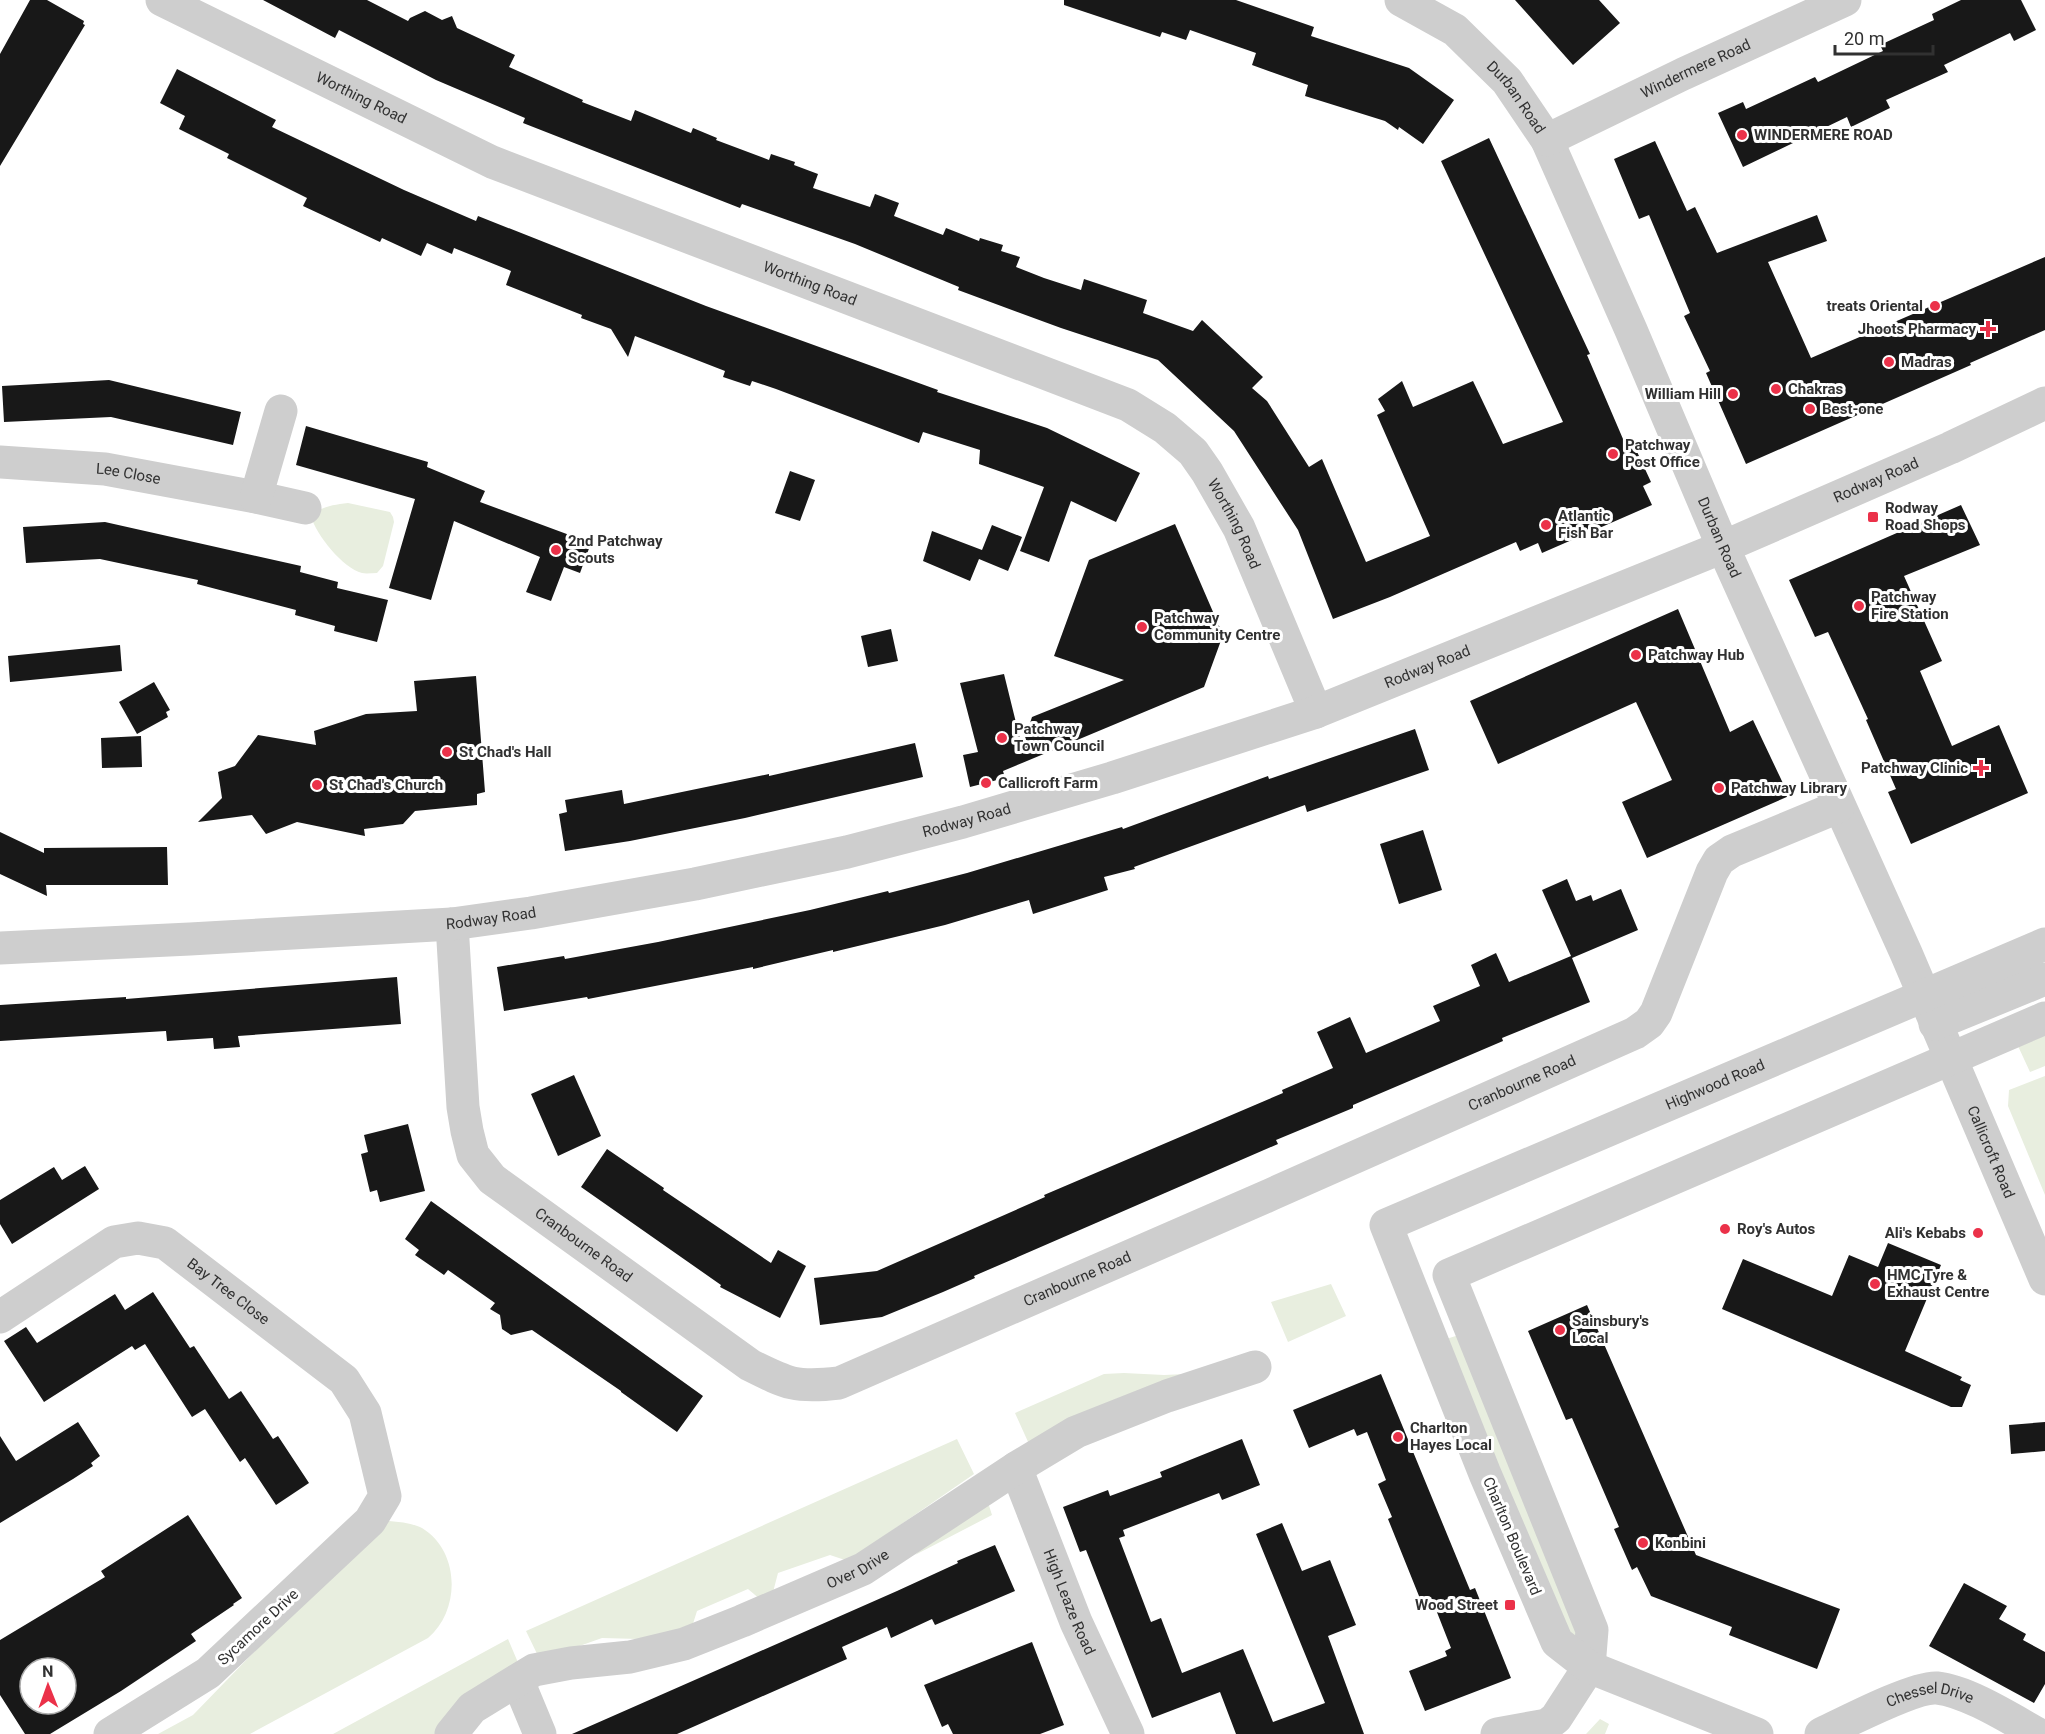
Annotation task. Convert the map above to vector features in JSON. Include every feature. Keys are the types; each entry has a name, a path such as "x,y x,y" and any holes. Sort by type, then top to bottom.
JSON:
{"street":[{"name":"Worthing Road","path":"162,0 492,162 1128,405 1165,428 1193,452 1207,472 1239,528 1316,712"},
{"name":"Durban Road","path":"1401,0 1455,30 1507,81 1547,141 1723,547 1930,1010"},
{"name":"Windermere Road","path":"1547,141 1683,74 1845,0"},
{"name":"Rodway Road","path":"0,948 452,924 531,913 695,884 847,852 963,822 1089,785 1316,712 1723,547 2045,404"},
{"path":"256,497 281,411"},
{"name":"Lee Close","path":"0,462 105,469 305,508"},
{"name":"Cranbourne Road","path":"452,924 466,1131 473,1155 492,1179 750,1365 787,1384 813,1386 839,1383 1635,1033 1649,1023 1656,1012 1712,872 1719,860 1732,851 1838,807"},
{"name":"Highwood Road","path":"1930,1010 2045,944"},
{"name":"Highwood Road","path":"1386,1225 1930,1010 2045,979"},
{"name":"Callicroft Road","path":"1930,1010 2042,1262"},
{"path":"1497,1734 1547,1725 1556,1718 1589,1667 1592,1630 1449,1275 2045,1018"},
{"name":"Charlton Boulevard","path":"1386,1225 1485,1474 1557,1642 1589,1667 1757,1734"},
{"name":"Bay Tree Close","path":"0,1317 114,1242 138,1238 165,1243 344,1380 365,1413 385,1496"},
{"name":"Over Drive","path":"451,1734 472,1708 534,1670 571,1663 630,1657 684,1644 753,1617 863,1569 1016,1468 1076,1432 1167,1396 1255,1367"},
{"name":"High Leaze Road","path":"1016,1468 1076,1622 1128,1734"},
{"name":"Sycamore Drive","path":"110,1734 208,1673 370,1521 385,1496"},
{"path":"519,1681 540,1734"},
{"name":"Chessel Drive","path":"1821,1734 1896,1700 1936,1688 1967,1697 2038,1734"}],"green space":[{"path":"348,503 390,512 393,517 394,522 383,566 377,573 362,573 347,565 331,550 314,524 311,516 319,510"},
{"path":"2045,1034 2045,1066 2030,1072 2018,1046"},
{"path":"2045,1076 2045,1195 2008,1106 2009,1090"},
{"path":"1331,1284 1346,1316 1288,1342 1271,1302"},
{"path":"1459,1335 1585,1642 1573,1646 1446,1339"},
{"path":"1207,1373 1029,1444 1015,1413 1104,1374 1164,1375"},
{"path":"957,1439 974,1474 848,1561 830,1555 778,1573 772,1596 761,1600 748,1589 697,1611 691,1630 639,1639 602,1638 540,1660 526,1631"},
{"path":"985,1493 992,1515 915,1555"},
{"path":"389,1521 422,1528 435,1538 444,1551 449,1566 452,1581 451,1597 439,1626 428,1638 250,1734 158,1734 193,1715 372,1530"},
{"path":"508,1639 522,1672 440,1734 333,1734"},
{"path":"1600,1719 1609,1724 1605,1734 1586,1734"}],"building":[{"path":"30,0 47,0 84,21 85,25 0,166 0,54"},
{"path":"263,0 367,0 408,21 425,11 442,20 452,16 457,28 515,55 509,67 583,100 582,102 631,121 635,110 691,133 693,128 717,138 716,140 769,160 771,154 795,162 794,165 818,174 813,188 870,207 875,194 899,203 894,216 943,235 946,228 979,241 980,238 1003,245 1001,251 1020,257 1016,267 1044,278 1081,290 1084,279 1147,300 1143,313 1193,331 1202,320 1263,377 1252,388 1267,401 1309,467 1322,459 1366,562 1430,536 1377,415 1385,411 1378,399 1402,381 1413,407 1473,381 1503,444 1563,422 1441,161 1489,138 1590,354 1587,355 1626,446 1633,443 1651,482 1643,486 1652,505 1542,553 1538,543 1520,551 1516,542 1390,597 1333,619 1298,530 1234,431 1158,360 1061,328 958,290 959,287 855,244 742,204 740,208 523,123 525,118 436,80 339,30 335,38"},
{"path":"1064,0 1236,0 1314,27 1311,36 1409,68 1454,100 1423,144 1399,127 1398,130 1385,121 1305,96 1308,85 1252,65 1256,53 1190,30 1186,40 1162,32 1160,37 1064,5"},
{"path":"1515,0 1599,0 1620,23 1573,65"},
{"path":"1961,0 2021,0 2036,30 2014,41 2010,33 1944,65 1948,72 1886,100 1890,108 1851,127 1847,117 1743,167 1718,113 1743,102 1746,109 1815,77 1818,82 1883,51 1880,45 1934,20 1932,14"},
{"path":"177,69 276,120 272,127 404,190 476,221 478,216 706,306 938,390 937,392 1047,428 1140,473 1116,522 1071,501 1049,562 1020,551 1044,487 979,464 980,450 923,432 919,443 776,389 752,381 750,386 723,377 725,371 635,336 628,357 611,329 506,285 511,271 454,248 452,254 427,243 421,256 382,238 380,242 303,206 307,198 227,158 229,154 179,129 185,116 160,103"},
{"path":"1655,141 1687,211 1695,207 1717,253 1817,215 1827,241 1768,262 1811,358 2045,257 2045,330 1746,464 1706,373 1710,371 1684,316 1690,313 1649,215 1639,219 1614,159"},
{"path":"109,380 241,412 233,445 111,417 4,422 2,386"},
{"path":"306,426 428,462 427,467 485,491 480,502 591,543 580,573 564,567 551,601 526,592 540,557 454,521 431,600 389,588 415,499 296,465"},
{"path":"790,471 815,480 800,521 775,513"},
{"path":"1961,505 1980,545 1904,576 1942,661 1920,671 1952,746 1999,725 2028,793 1911,844 1888,792 1896,789 1866,720 1868,719 1828,632 1815,637 1789,580"},
{"path":"105,522 301,566 300,572 338,582 337,588 388,600 377,642 334,631 335,626 295,615 296,610 197,584 198,580 100,559 26,563 23,527"},
{"path":"1175,524 1223,635 1204,687 1003,771 1005,778 970,787 963,755 978,752 960,683 1004,674 1022,747 1032,717 1124,680 1054,656 1089,560"},
{"path":"992,525 1022,537 1008,571 979,559 970,581 923,561 932,531 982,550"},
{"path":"1678,609 1730,732 1753,720 1789,796 1647,858 1622,802 1672,780 1636,702 1498,764 1470,701"},
{"path":"891,629 898,661 868,667 861,636"},
{"path":"120,645 122,671 10,682 8,656"},
{"name":"St Chad's Church","path":"476,676 485,792 477,794 477,805 415,811 403,824 364,829 365,836 297,822 266,834 252,815 198,822 222,798 218,772 235,766 258,735 316,745 314,731 366,714 417,711 414,681"},
{"path":"154,682 170,710 166,712 168,717 137,734 119,702"},
{"path":"1415,729 1429,770 1307,812 1305,805 1134,867 1135,869 1104,877 1108,890 1033,914 1029,900 945,925 753,969 753,967 588,999 587,997 504,1011 497,967 564,956 565,959 658,942 888,891 889,893 967,873 1122,827 1123,829 1268,776 1269,779"},
{"path":"141,736 142,767 102,768 101,738"},
{"path":"915,743 923,777 745,818 630,841 565,851 559,814 567,812 565,800 622,790 624,804 769,774 769,776"},
{"path":"1423,830 1442,890 1399,904 1380,844"},
{"path":"0,832 44,853 44,848 167,847 168,885 46,885 47,896 0,874"},
{"path":"1567,879 1576,901 1591,895 1593,901 1621,889 1638,930 1572,958 1590,1002 1502,1038 1503,1041 1276,1140 1278,1144 974,1276 975,1278 943,1292 882,1317 820,1325 814,1278 877,1271 1045,1197 1044,1195 1283,1093 1282,1090 1333,1068 1317,1032 1350,1017 1366,1053 1440,1021 1433,1006 1480,986 1471,965 1496,953 1509,982 1571,956 1542,890"},
{"path":"397,977 401,1024 238,1036 240,1047 214,1049 213,1038 167,1041 166,1031 0,1041 0,1005 126,997 126,999"},
{"path":"574,1075 601,1136 558,1156 531,1094"},
{"path":"408,1124 425,1191 380,1202 377,1190 370,1192 361,1154 368,1152 364,1135"},
{"path":"607,1149 771,1263 778,1250 806,1266 780,1318 720,1287 721,1285 581,1187"},
{"path":"85,1166 99,1189 12,1244 0,1224 0,1200 54,1167 62,1180"},
{"path":"431,1201 703,1396 677,1432 532,1330 511,1335 502,1329 500,1315 490,1309 495,1303 448,1270 444,1275 415,1255 419,1250 405,1239"},
{"path":"1888,1243 1941,1265 1905,1351 1962,1377 1960,1380 1971,1385 1962,1407 1951,1407 1722,1309 1743,1259 1832,1296 1849,1255 1878,1267"},
{"path":"153,1292 190,1348 194,1346 229,1399 241,1391 273,1439 278,1436 309,1483 276,1505 245,1458 240,1462 205,1409 192,1417 145,1344 135,1350 132,1346 44,1402 4,1341 26,1327 37,1343 115,1294 125,1310"},
{"path":"1587,1305 1696,1555 1840,1609 1817,1669 1729,1635 1732,1627 1651,1596 1637,1567 1632,1570 1614,1529 1619,1527 1572,1418 1566,1420 1528,1331"},
{"path":"1381,1374 1470,1590 1475,1588 1511,1678 1425,1711 1409,1671 1447,1656 1445,1651 1451,1648 1431,1597 1421,1601 1388,1519 1392,1517 1378,1484 1386,1480 1367,1432 1357,1436 1354,1429 1309,1448 1293,1410"},
{"path":"78,1422 100,1456 91,1463 93,1466 0,1523 0,1436 16,1461"},
{"path":"2045,1422 2045,1451 2011,1454 2009,1425"},
{"path":"1242,1439 1260,1485 1222,1500 1219,1493 1123,1530 1125,1536 1119,1538 1151,1622 1161,1618 1182,1673 1243,1649 1273,1722 1325,1703 1256,1534 1282,1523 1302,1571 1330,1560 1356,1625 1328,1636 1364,1734 1236,1734 1220,1692 1152,1718 1086,1550 1080,1552 1063,1507 1108,1490 1110,1496 1162,1477 1160,1472"},
{"path":"188,1515 242,1598 191,1634 196,1641 121,1691 50,1734 25,1734 0,1695 0,1640 105,1577 101,1571"},
{"path":"995,1545 1015,1591 935,1625 932,1619 891,1638 887,1627 842,1647 847,1659 677,1734 572,1734 897,1591"},
{"path":"1964,1583 2007,1606 1999,1619 2026,1634 2023,1640 2045,1652 2045,1684 2034,1703 1929,1646"},
{"path":"1032,1642 1064,1725 1040,1734 953,1734 948,1724 942,1727 924,1685"}],"place":[{"name":"WINDERMERE ROAD","path":"1742,135"},
{"name":"treats Oriental","path":"1935,306"},
{"name":"Jhoots Pharmacy","path":"1988,329"},
{"name":"Madras","path":"1889,362"},
{"name":"Chakras","path":"1776,389"},
{"name":"William Hill","path":"1733,394"},
{"name":"Best-one","path":"1810,409"},
{"name":"Patchway Post Office","path":"1613,454"},
{"name":"Rodway Road Shops","path":"1873,517"},
{"name":"Atlantic Fish Bar","path":"1546,525"},
{"name":"2nd Patchway Scouts","path":"556,550"},
{"name":"Patchway Fire Station","path":"1859,606"},
{"name":"Patchway Community Centre","path":"1142,627"},
{"name":"Patchway Hub","path":"1636,655"},
{"name":"Patchway Town Council","path":"1002,738"},
{"name":"St Chad's Hall","path":"447,752"},
{"name":"Patchway Clinic","path":"1981,768"},
{"name":"Callicroft Farm","path":"986,783"},
{"name":"St Chad's Church","path":"317,785"},
{"name":"Patchway Library","path":"1719,788"},
{"name":"Roy's Autos","path":"1725,1229"},
{"name":"Ali's Kebabs","path":"1978,1233"},
{"name":"HMC Tyre & Exhaust Centre","path":"1875,1284"},
{"name":"Sainsbury's Local","path":"1560,1330"},
{"name":"Charlton Hayes Local","path":"1398,1437"},
{"name":"Konbini","path":"1643,1543"},
{"name":"Wood Street","path":"1510,1605"}]}
